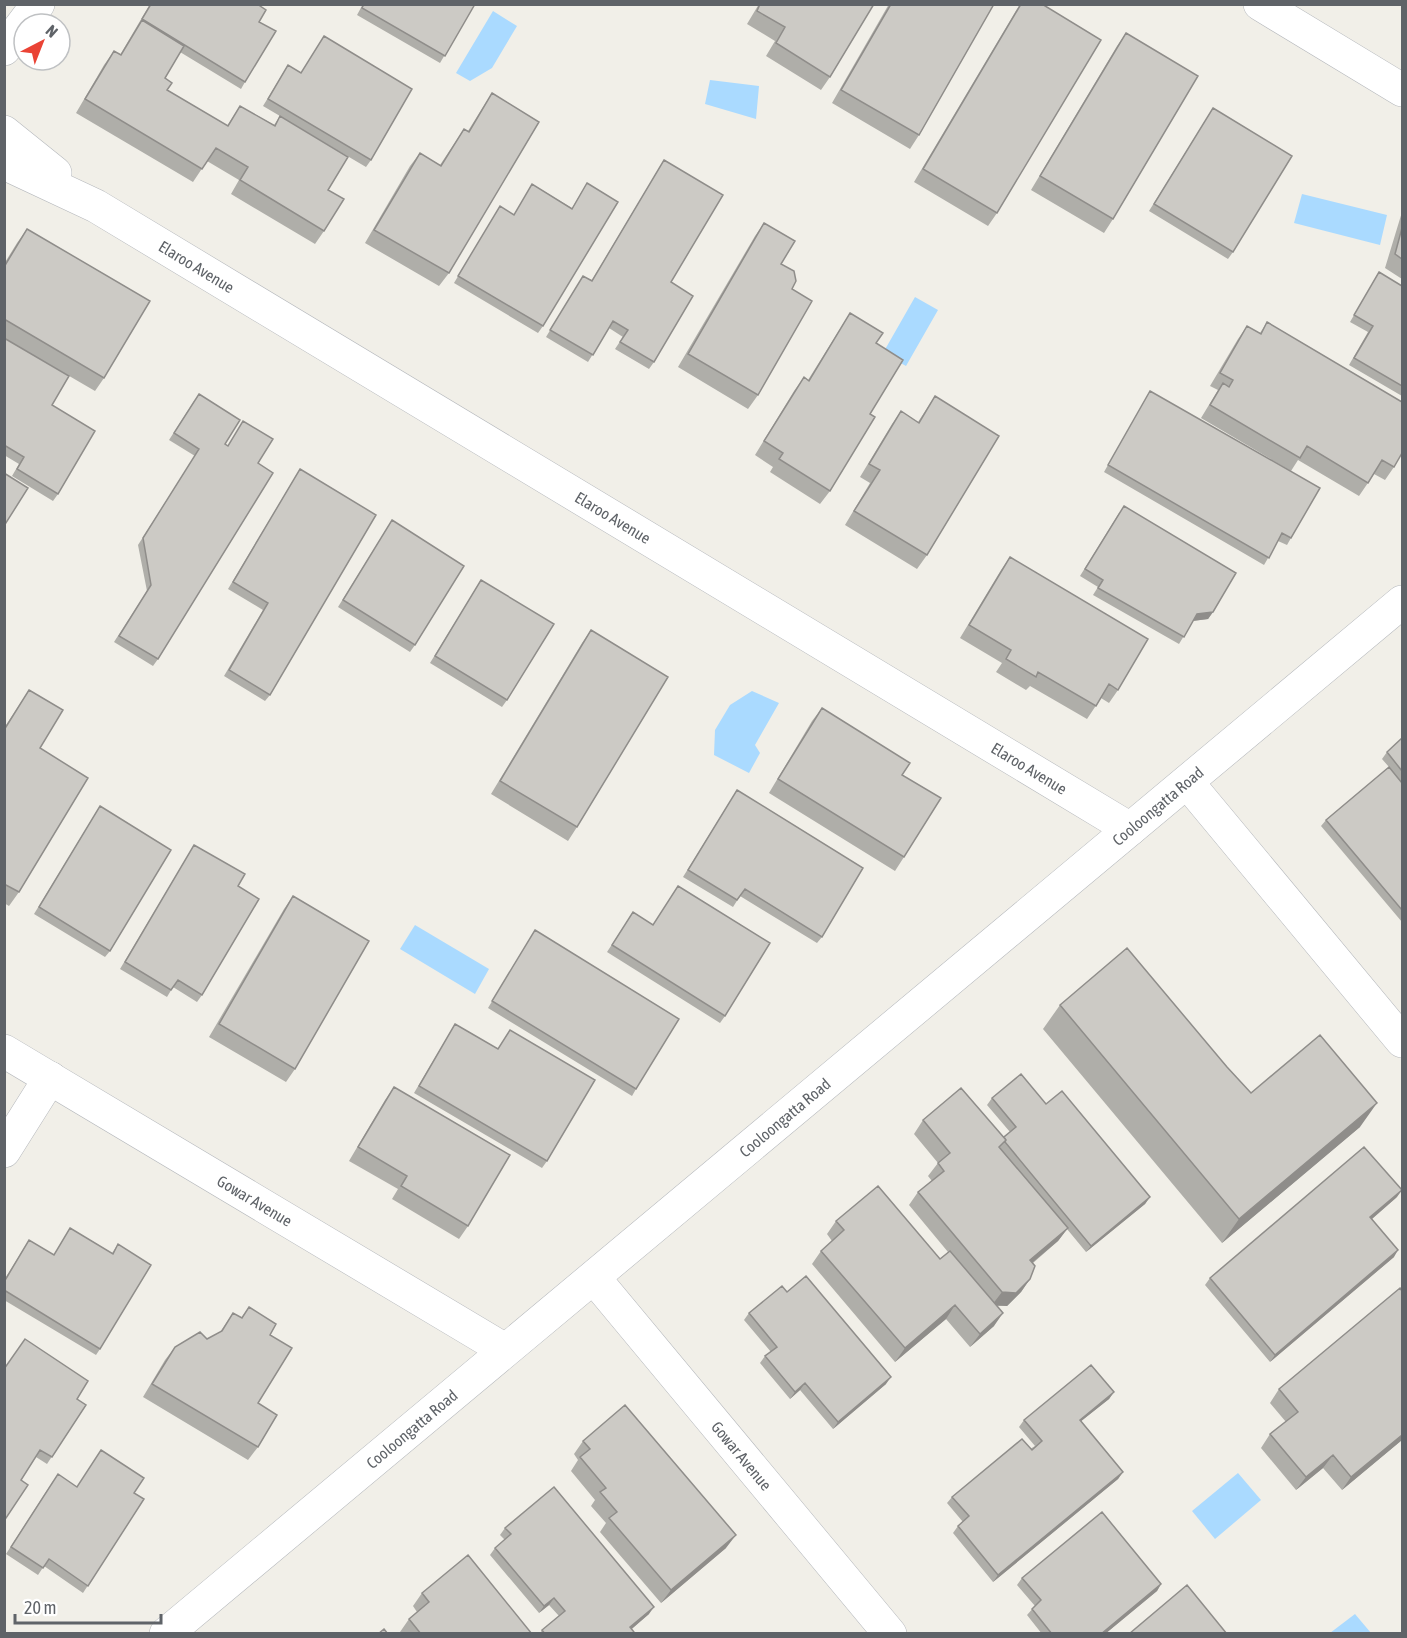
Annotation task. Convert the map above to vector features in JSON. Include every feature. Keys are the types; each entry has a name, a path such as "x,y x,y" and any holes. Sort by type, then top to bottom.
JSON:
{"street":[{"path":"1260,4 1402,90"},
{"name":"Elaroo Avenue","path":"4,132 96,206"},
{"name":"Elaroo Avenue","path":"4,163 96,206 1130,829"},
{"name":"Cooloongatta Road","path":"166,1634 1402,603"},
{"path":"1187,782 1402,1041"},
{"name":"Gowar Avenue","path":"4,1051 505,1350"},
{"path":"4,1152 50,1078"},
{"name":"Gowar Avenue","path":"594,1278 890,1634"}],"water":[{"path":"493,11 517,26 492,68 470,81 456,73"},
{"path":"710,80 759,86 756,119 705,104"},
{"path":"1302,194 1387,215 1380,245 1294,223"},
{"path":"915,297 938,310 906,366 883,353"},
{"path":"752,691 779,703 755,745 760,753 749,773 714,755 715,730 730,705"},
{"path":"415,925 489,969 475,994 400,949"},
{"path":"1238,1473 1261,1500 1215,1539 1192,1511"},
{"path":"1355,1614 1371,1633 1330,1633"}],"building":[{"path":"151,4 257,4 266,10 259,22 276,31 245,82 142,19"},
{"path":"364,4 475,4 445,56 362,8"},
{"path":"760,4 874,4 830,77 776,43 785,27 757,11"},
{"path":"891,4 994,4 919,135 841,90"},
{"path":"1021,4 1042,4 1101,40 997,213 923,169"},
{"path":"142,20 184,46 165,78 172,83 167,90 228,126 240,106 275,126 280,116 348,157 328,190 344,199 324,231 240,180 248,167 216,148 202,169 85,99 114,51 121,55"},
{"path":"1126,33 1198,76 1113,219 1040,176"},
{"path":"324,36 412,89 371,160 268,99 288,65 301,73"},
{"path":"492,93 539,122 449,273 374,230 420,153 441,166 464,129 469,132"},
{"path":"1213,108 1292,156 1233,252 1154,204"},
{"path":"664,160 723,195 671,282 693,296 654,362 620,342 628,330 613,321 593,355 550,330 583,276 592,281"},
{"path":"587,183 618,202 543,326 458,276 500,206 514,215 532,184 572,209"},
{"path":"764,223 795,241 781,264 794,271 796,281 792,289 812,301 758,395 688,354"},
{"path":"1402,228 1402,259 1395,254"},
{"path":"27,229 150,301 104,378 4,319 4,267"},
{"path":"1379,272 1402,286 1402,386 1354,358 1373,326 1354,315"},
{"path":"850,313 883,333 876,343 903,360 870,414 875,417 830,491 779,459 783,453 764,441 804,377 809,381"},
{"path":"1267,322 1402,402 1402,453 1394,467 1382,460 1368,483 1307,446 1300,458 1210,405 1223,383 1229,387 1233,380 1220,373 1247,326 1261,334"},
{"path":"4,338 69,376 52,405 95,431 58,494 17,469 24,457 4,445"},
{"path":"1150,391 1320,488 1291,538 1282,533 1269,558 1108,465"},
{"path":"199,394 240,420 225,444 228,446 243,421 273,439 258,463 273,473 158,659 119,636 151,585 143,538 199,449 174,433"},
{"path":"935,396 999,436 927,555 854,511 880,470 869,464 901,411 919,423"},
{"path":"300,469 376,515 270,695 229,670 268,603 233,582"},
{"path":"4,473 28,488 4,526"},
{"path":"1124,506 1236,573 1213,612 1197,614 1184,637 1098,588 1103,580 1085,569"},
{"path":"392,520 464,566 415,645 343,600"},
{"path":"1010,557 1148,639 1118,690 1109,684 1096,706 1038,672 1036,677 1006,659 1011,650 969,625"},
{"path":"481,580 554,624 507,700 435,656"},
{"path":"591,630 668,677 577,827 500,781"},
{"path":"29,690 63,710 40,748 88,778 19,892 4,884 4,730"},
{"path":"822,708 910,763 902,775 941,798 904,857 778,779"},
{"path":"1402,738 1402,771 1387,752"},
{"path":"1389,767 1402,783 1402,910 1326,820"},
{"path":"737,790 863,868 822,937 745,889 737,900 688,870"},
{"path":"100,806 171,850 110,951 39,907"},
{"path":"194,845 245,874 238,886 259,899 202,995 178,980 171,990 125,962"},
{"path":"678,886 770,943 725,1016 612,945 633,912 653,925"},
{"path":"293,896 369,941 295,1069 219,1024"},
{"path":"535,930 679,1019 636,1089 492,1001"},
{"path":"1127,948 1251,1093 1320,1035 1377,1103 1239,1219 1060,1005"},
{"path":"455,1024 498,1049 510,1030 595,1080 547,1161 419,1086"},
{"path":"1021,1074 1046,1104 1062,1091 1150,1197 1091,1246 1005,1142 1004,1137 1016,1127 992,1098"},
{"path":"394,1087 510,1155 468,1226 401,1186 407,1176 358,1147"},
{"path":"961,1088 1006,1140 999,1147 1068,1228 1030,1260 1035,1266 1030,1279 1016,1293 1002,1292 918,1192 944,1171 938,1163 950,1153 923,1120"},
{"path":"1364,1147 1402,1190 1370,1217 1398,1250 1275,1355 1210,1278"},
{"path":"878,1186 940,1259 950,1251 1003,1313 980,1334 955,1305 905,1348 821,1251 844,1230 836,1221"},
{"path":"70,1228 113,1254 118,1244 151,1265 100,1349 4,1290 4,1282 29,1240 54,1255"},
{"path":"806,1276 891,1377 838,1422 805,1383 795,1392 765,1356 777,1347 749,1313 782,1286 787,1292"},
{"path":"1400,1288 1402,1291 1402,1435 1351,1477 1333,1455 1306,1477 1270,1434 1298,1412 1279,1389"},
{"path":"249,1307 276,1324 270,1335 292,1348 258,1403 277,1415 258,1447 152,1384 175,1347 200,1332 207,1339 222,1331 233,1313 242,1318"},
{"path":"25,1339 88,1381 77,1399 86,1405 52,1457 40,1450 21,1480 28,1485 4,1521 4,1369"},
{"path":"1091,1365 1114,1392 1080,1420 1123,1472 998,1575 958,1526 969,1516 952,1497 1022,1439 1032,1450 1042,1441 1024,1420"},
{"path":"625,1405 736,1535 671,1590 609,1518 617,1512 600,1492 606,1488 580,1457 590,1449 583,1441"},
{"path":"101,1450 144,1478 134,1493 144,1499 88,1586 49,1559 43,1568 11,1547 58,1474 77,1487"},
{"path":"554,1487 654,1607 630,1627 634,1632 631,1634 545,1634 542,1630 565,1611 554,1598 544,1606 495,1548 511,1534 505,1528"},
{"path":"1102,1512 1161,1584 1101,1634 1052,1634 1032,1609 1041,1600 1022,1578"},
{"path":"468,1555 532,1634 421,1634 409,1619 429,1602 422,1593"},
{"path":"1187,1585 1227,1634 1129,1634"},
{"path":"384,1629 388,1634 378,1634"}]}
